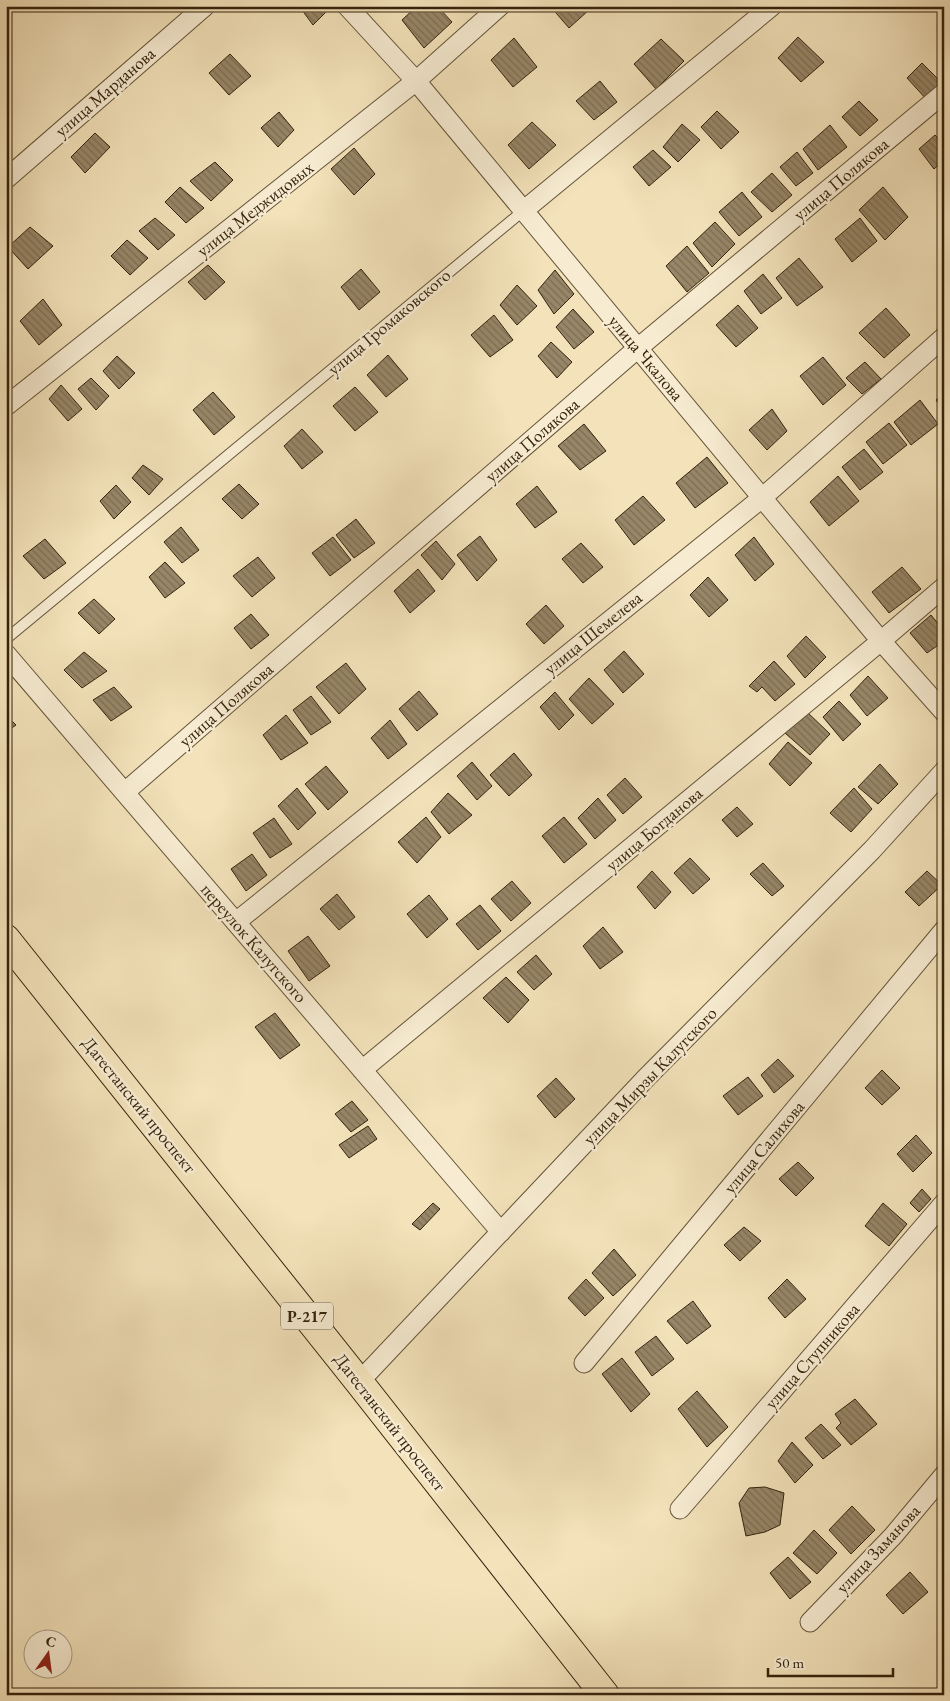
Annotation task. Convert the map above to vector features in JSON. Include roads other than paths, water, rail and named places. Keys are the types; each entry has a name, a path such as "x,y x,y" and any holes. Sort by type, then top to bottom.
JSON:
{"highway":[{"name":"Дагестанский проспект","path":"6,939 359,1382 605,1695"}],"street":[{"name":"улица Марданова","path":"6,179 205,6"},
{"name":"улица Чкалова","path":"347,6 416,81 881,641 944,712"},
{"name":"улица Меджидовых","path":"6,406 416,81 500,6"},
{"name":"улица Громаковского","path":"524,211 772,6"},
{"name":"улица Полякова","path":"125,792 638,348 944,93"},
{"name":"улица Шемелева","path":"236,922 407,782 762,498 944,337"},
{"name":"улица Богданова","path":"362,1070 944,587"},
{"name":"переулок Калугского","path":"6,654 501,1232"},
{"name":"улица Мирзы Калугского","path":"359,1382 645,1079 872,850 944,771"},
{"name":"улица Салихова","path":"584,1363 944,930"},
{"name":"улица Ступникова","path":"680,1509 944,1203"},
{"name":"улица Заманова","path":"810,1622 893,1536 944,1475"}],"lane":[{"name":"улица Громаковского","path":"6,639 524,211"}]}
